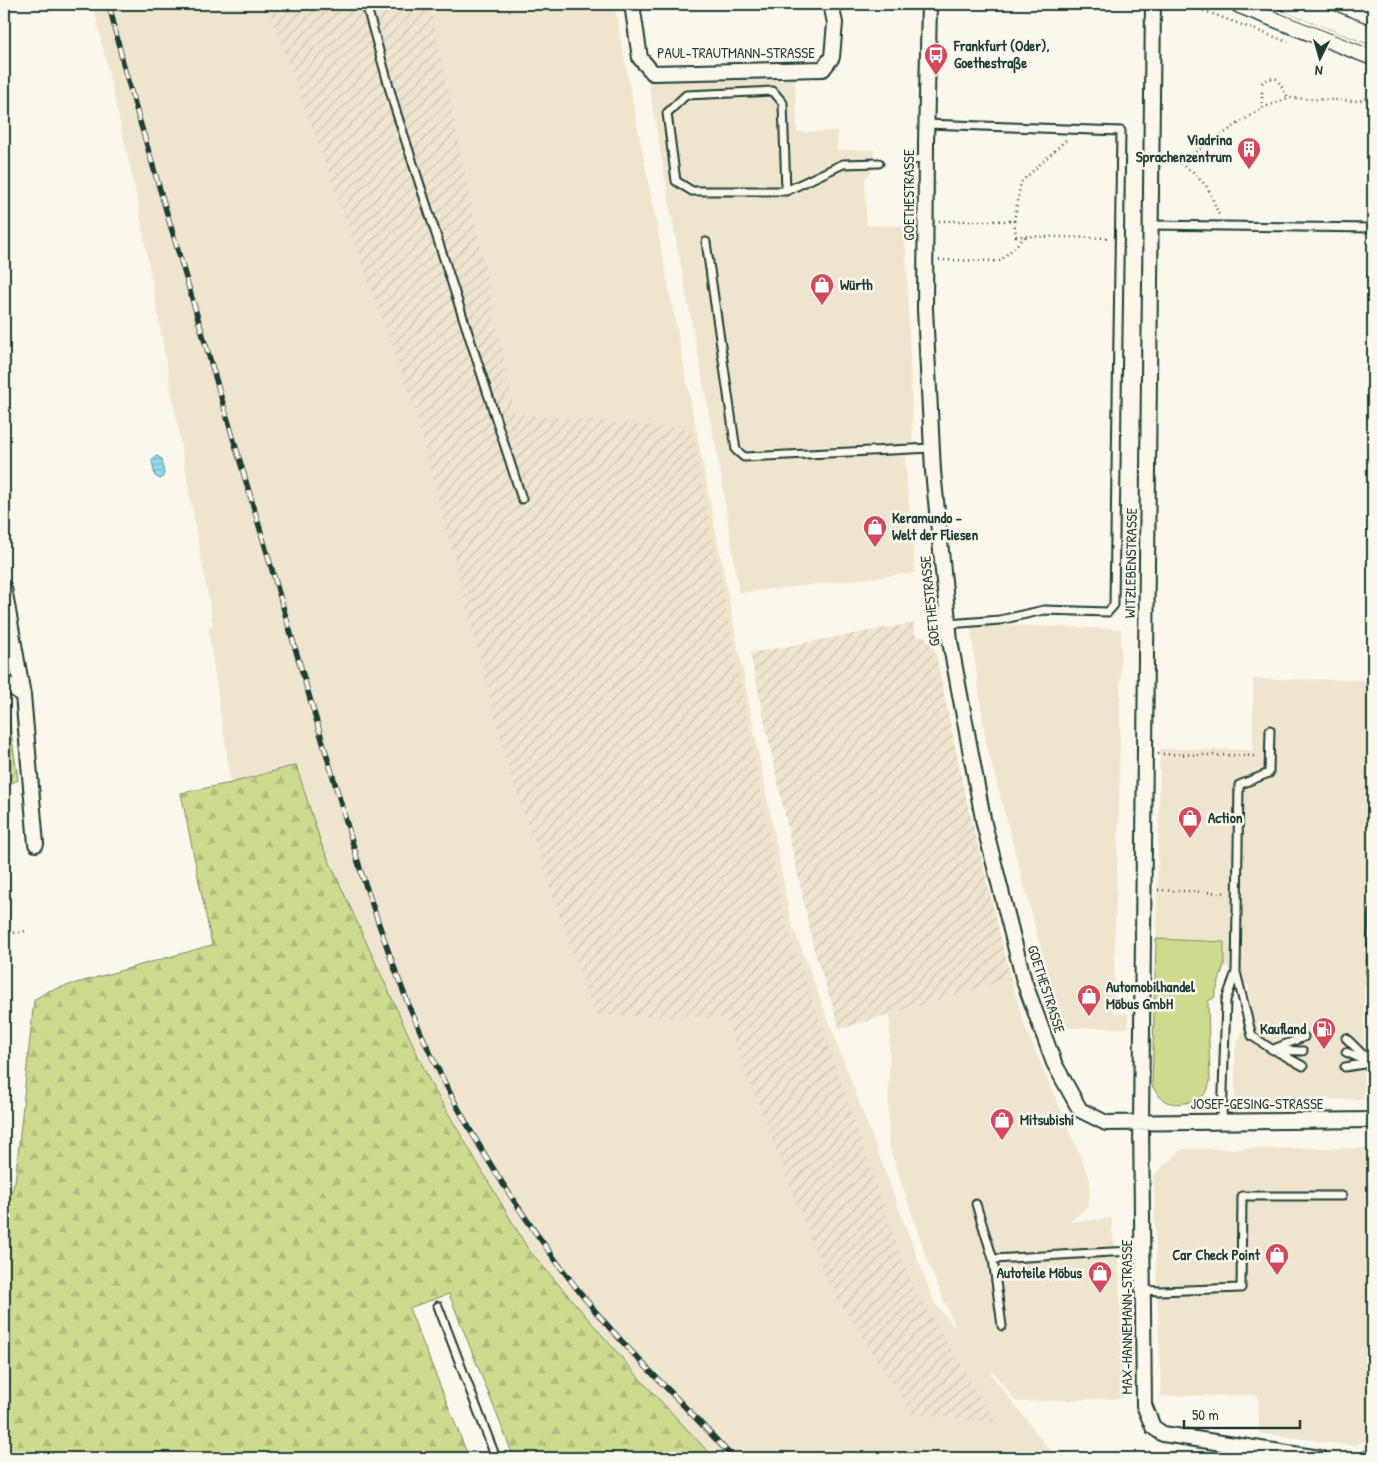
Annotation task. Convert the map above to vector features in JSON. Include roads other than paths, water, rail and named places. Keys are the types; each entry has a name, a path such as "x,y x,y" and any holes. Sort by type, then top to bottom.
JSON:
{"street":[{"name":"PAUL-TRAUTMANN-STRASSE","path":"632,4 640,58 653,73 823,69 832,57 835,23 831,4"},
{"name":"GOETHESTRASSE","path":"929,4 925,309 932,448 950,641 984,824 1024,982 1054,1063 1080,1110 1106,1123 1142,1123"},
{"name":"WITZLEBENSTRASSE","path":"1142,1123 1153,4"},
{"path":"1240,4 1373,56"},
{"path":"1290,4 1373,36"},
{"path":"4,588 23,695 36,844"},
{"path":"4,682 23,695"},
{"name":"JOSEF-GESING-STRASSE","path":"1142,1123 1373,1120"},
{"name":"MAX-HANNEMANN-STRASSE","path":"1142,1123 1144,1405 1152,1427 1163,1434 1320,1458"}],"lane":[{"path":"366,4 395,108 522,500"},
{"path":"786,191 783,103 773,91 686,95 667,113 676,181 692,191 786,191 843,164 879,162"},
{"path":"926,124 1121,131 1114,605 1108,612 1044,610 1000,620 948,624"},
{"path":"908,160 926,158"},
{"path":"1150,225 1373,228"},
{"path":"706,242 736,450 744,457 932,448"},
{"path":"1270,730 1269,774 1239,785 1236,972 1252,1036 1303,1066"},
{"path":"1373,913 1371,972 1373,980"},
{"path":"1222,1121 1226,1000 1236,972"},
{"path":"1273,1050 1304,1038"},
{"path":"1346,1038 1372,1065"},
{"path":"1273,1050 1303,1051"},
{"path":"1346,1052 1372,1065"},
{"path":"1346,1066 1372,1065"},
{"path":"1143,1290 1242,1288 1242,1196 1342,1196"},
{"path":"976,1204 993,1259 1002,1326"},
{"path":"993,1259 1143,1251"},
{"path":"438,1306 496,1458"}],"water":[{"path":"157,456 162,459 164,474 160,479 155,476 152,461"}],"waterway":[{"path":"4,845 7,876 4,969"}],"tram line":[{"path":"1256,4 1373,50"}],"railway":[{"path":"109,4 125,71 362,875 391,960 411,1010 446,1086 487,1158 532,1228 600,1316 637,1358 733,1458"}],"place":[{"name":"Frankfurt (Oder), Goethestraße","path":"936,76"},
{"name":"Viadrina Sprachenzentrum","path":"1249,170"},
{"name":"Würth","path":"822,306"},
{"name":"Keramundo - Welt der Fliesen","path":"875,548"},
{"name":"Action","path":"1190,839"},
{"name":"Automobilhandel Möbus GmbH","path":"1089,1017"},
{"name":"Kaufland","path":"1324,1050"},
{"name":"Mitsubishi","path":"1002,1141"},
{"name":"Car Check Point","path":"1277,1276"},
{"name":"Autoteile Möbus","path":"1100,1294"}]}
